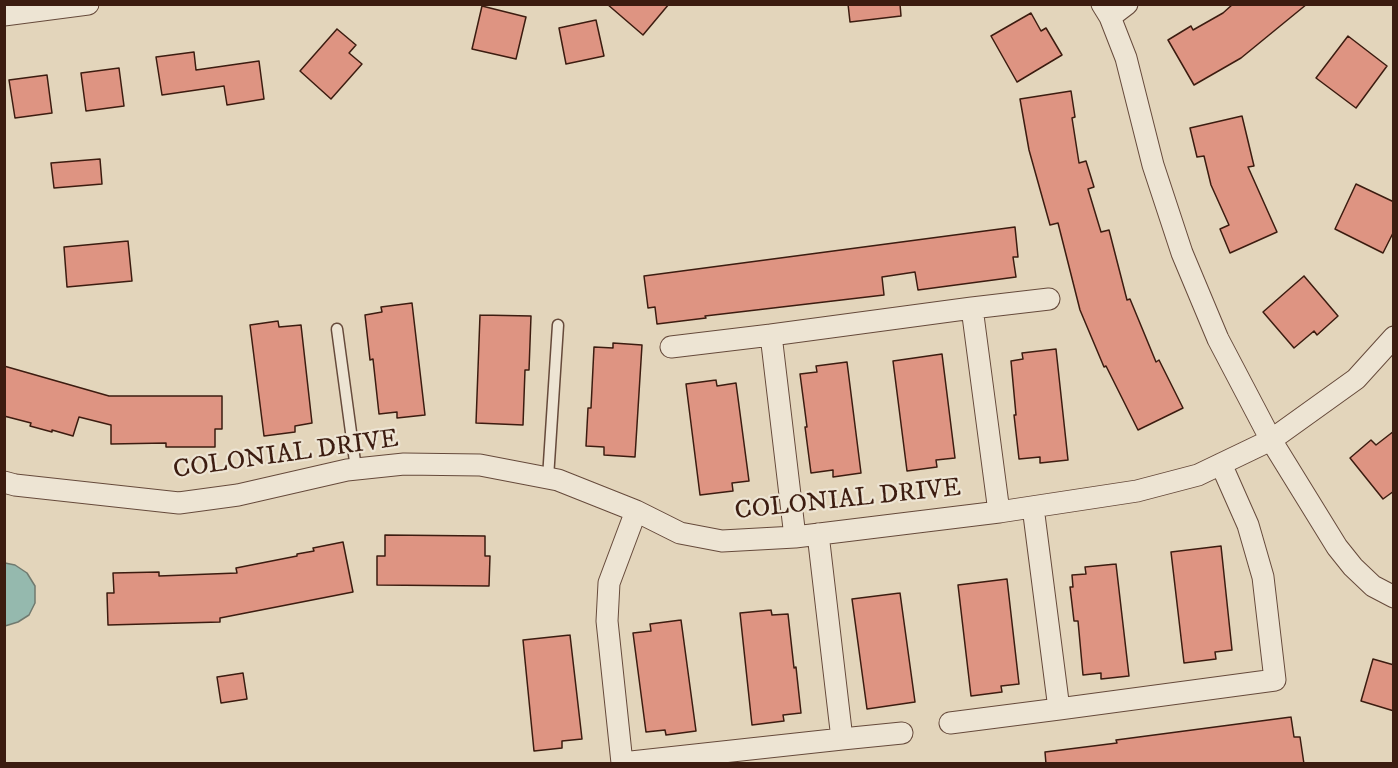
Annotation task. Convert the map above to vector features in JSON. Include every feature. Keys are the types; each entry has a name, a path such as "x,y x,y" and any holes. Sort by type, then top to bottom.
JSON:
{"street":[{"path":"4,15 88,4"},
{"path":"1113,9 1154,165 1182,253 1218,339 1271,440 1337,547 1353,567 1373,586 1394,597"},
{"path":"671,347 1049,298"},
{"path":"972,308 999,512"},
{"path":"771,335 795,537"},
{"name":"COLONIAL DRIVE","path":"4,482 15,486 179,503 238,495 356,469 404,464 480,465 558,480 636,511 680,533 722,541 795,537 1034,507 1137,491 1198,476 1271,440 1356,379 1394,337"},
{"path":"950,723 1275,680 1263,577 1248,525 1221,464"},
{"path":"1034,507 1059,708"},
{"path":"636,511 609,583 607,621 622,764 902,733"},
{"path":"818,534 842,739"}],"lane":[{"path":"548,478 558,325"},
{"path":"337,329 356,469"}],"water":[{"path":"5,563 15,565 27,573 35,586 35,603 29,615 5,626"}],"building":[{"path":"607,4 669,4 643,35"},
{"path":"848,4 900,4 901,16 850,22"},
{"path":"1233,4 1307,4 1241,58 1194,85 1168,40 1191,26 1193,30 1223,13"},
{"path":"482,6 526,17 516,59 472,49"},
{"path":"1031,13 1041,31 1046,28 1062,55 1017,82 991,36"},
{"path":"596,20 604,56 566,64 559,28"},
{"path":"337,29 356,45 349,53 362,64 331,99 300,71"},
{"path":"1348,36 1387,66 1356,108 1316,78"},
{"path":"194,52 196,70 259,61 264,99 227,105 224,86 162,95 156,57"},
{"path":"119,68 124,106 86,111 81,73"},
{"path":"47,75 52,113 15,118 9,80"},
{"path":"1071,91 1075,117 1072,118 1079,163 1086,161 1094,187 1088,189 1101,232 1109,230 1127,300 1130,299 1156,362 1159,360 1183,408 1138,430 1106,366 1104,367 1080,310 1058,223 1050,225 1029,150 1020,99"},
{"path":"1242,116 1254,166 1248,167 1277,232 1230,253 1220,229 1229,225 1211,185 1204,156 1197,157 1190,128"},
{"path":"100,159 102,184 54,188 51,163"},
{"path":"1356,184 1394,202 1394,231 1383,253 1335,229"},
{"path":"1015,227 1018,257 1013,257 1016,277 918,290 915,272 882,277 884,295 705,316 706,318 657,324 655,307 648,308 644,276"},
{"path":"128,241 132,281 67,287 64,247"},
{"path":"1304,276 1338,316 1317,335 1314,331 1294,348 1263,312"},
{"path":"412,303 425,415 397,418 397,412 379,414 365,315 382,312 381,307"},
{"path":"480,315 531,316 529,370 525,370 523,425 476,423"},
{"path":"278,321 279,327 301,325 312,423 295,426 295,432 264,436 250,325"},
{"path":"613,343 642,345 635,457 604,455 604,447 586,446 588,408 591,408 594,347 613,348"},
{"path":"1056,349 1068,460 1040,463 1040,457 1019,459 1011,361 1023,359 1022,353"},
{"path":"942,354 955,458 936,460 937,467 907,471 893,361"},
{"path":"847,362 861,473 833,477 833,470 811,473 800,374 817,372 816,366"},
{"path":"4,366 109,396 222,396 222,429 215,429 215,447 166,447 166,443 111,444 111,425 79,417 73,436 30,426 31,423 4,416"},
{"path":"716,380 717,386 736,383 749,481 732,483 733,491 700,495 686,384"},
{"path":"1394,431 1394,491 1383,499 1350,458 1371,440 1376,445"},
{"path":"385,535 485,536 485,556 490,556 489,586 377,585 377,556 385,556"},
{"path":"343,542 353,592 220,618 220,622 108,625 107,593 114,593 113,573 159,572 159,576 237,573 236,568 297,556 297,554 314,551 313,548"},
{"path":"1221,546 1232,650 1215,652 1216,659 1184,663 1171,552"},
{"path":"1116,564 1129,676 1101,679 1101,673 1083,675 1078,621 1074,621 1070,587 1073,587 1072,575 1086,574 1085,567"},
{"path":"1007,579 1019,684 1001,686 1002,692 971,696 958,585"},
{"path":"900,593 915,702 867,709 852,599"},
{"path":"771,610 772,615 788,614 801,713 783,715 784,721 752,725 740,613"},
{"path":"681,620 696,731 666,735 665,730 646,732 633,633 651,631 650,624"},
{"path":"570,635 582,739 562,741 562,748 534,751 523,640"},
{"path":"1373,659 1394,665 1394,711 1361,701"},
{"path":"243,673 247,699 221,703 217,677"},
{"path":"1291,717 1294,737 1300,737 1304,764 1046,764 1045,752 1117,743 1116,740"}]}
